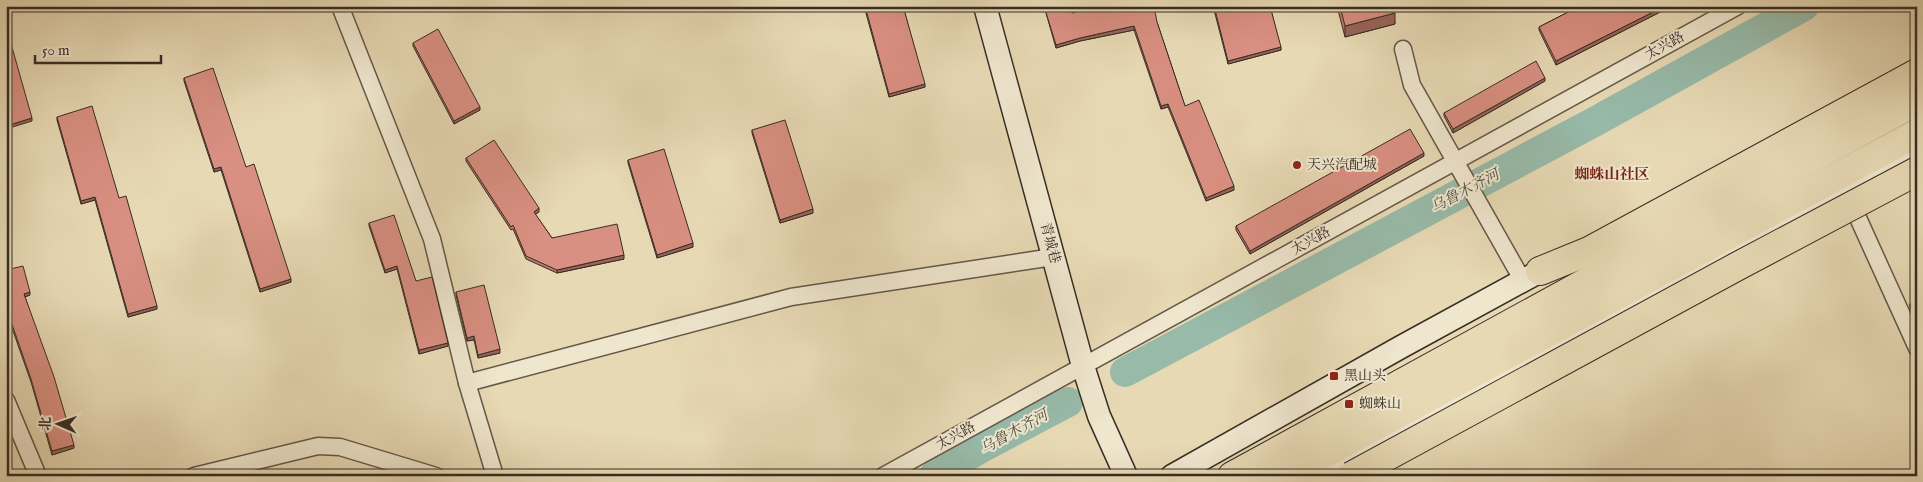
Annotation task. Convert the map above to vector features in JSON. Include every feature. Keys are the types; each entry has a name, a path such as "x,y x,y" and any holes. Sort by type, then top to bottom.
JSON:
{"highway":[{"path":"1531,276 1589,251 1917,73"},
{"path":"1232,476 1917,101"},
{"path":"1282,476 1917,133"},
{"path":"1351,476 1917,171"}],"main road":[{"name":"青城巷","path":"985,6 1083,366 1099,416 1126,476"},
{"path":"1172,476 1401,346 1917,67"},
{"path":"1322,476 1467,395 1917,154"}],"street":[{"path":"340,6 432,240 467,383 495,476"},
{"name":"太兴路","path":"883,476 1083,366 1459,166 1738,6"},
{"path":"1403,49 1412,85 1477,197 1531,276"},
{"path":"1847,192 1917,348"},
{"path":"467,383 791,296 1053,256"},
{"path":"6,400 38,476"},
{"path":"194,476 318,446 340,448 436,476"}],"building":[{"path":"865,6 903,6 925,84 889,94"},
{"path":"1044,6 1070,6 1072,13 1105,6 1154,6 1157,22 1185,106 1199,100 1234,186 1206,198 1168,104 1161,106 1134,26 1056,45"},
{"path":"1214,6 1270,6 1281,47 1228,61"},
{"path":"1340,6 1393,6 1395,13 1345,26"},
{"path":"1580,6 1665,6 1556,61 1539,27"},
{"path":"6,26 32,118 6,126"},
{"path":"438,29 480,107 454,121 413,43"},
{"path":"1536,61 1545,78 1453,129 1444,113"},
{"path":"213,68 246,167 254,164 291,279 260,289 221,167 214,169 184,78"},
{"path":"92,106 119,198 126,196 157,306 128,314 95,197 81,201 57,117"},
{"path":"785,120 813,209 780,220 752,130"},
{"path":"1410,129 1424,153 1250,251 1236,226"},
{"path":"494,140 539,208 534,212 552,238 617,224 624,255 557,270 526,256 513,225 511,227 466,158"},
{"path":"664,149 693,243 657,255 628,160"},
{"path":"394,215 416,281 432,277 448,343 419,350 397,266 385,270 369,223"},
{"path":"23,266 30,292 24,294 54,377 74,445 52,451 31,379 6,307 6,270"},
{"path":"484,285 500,349 478,355 474,336 467,338 456,292"},
{"path":"1917,301 1917,319 1910,304"}],"waterway":[{"name":"乌鲁木齐河","path":"1125,372 1596,121 1804,6"},
{"name":"乌鲁木齐河","path":"934,476 981,448 1068,402"}],"place":[{"name":"天兴汽配城","path":"1297,165"},
{"name":"黑山头","path":"1334,376"},
{"name":"蜘蛛山","path":"1349,404"}],"district":[{"name":"蜘蛛山社区","path":"1612,174"}]}
